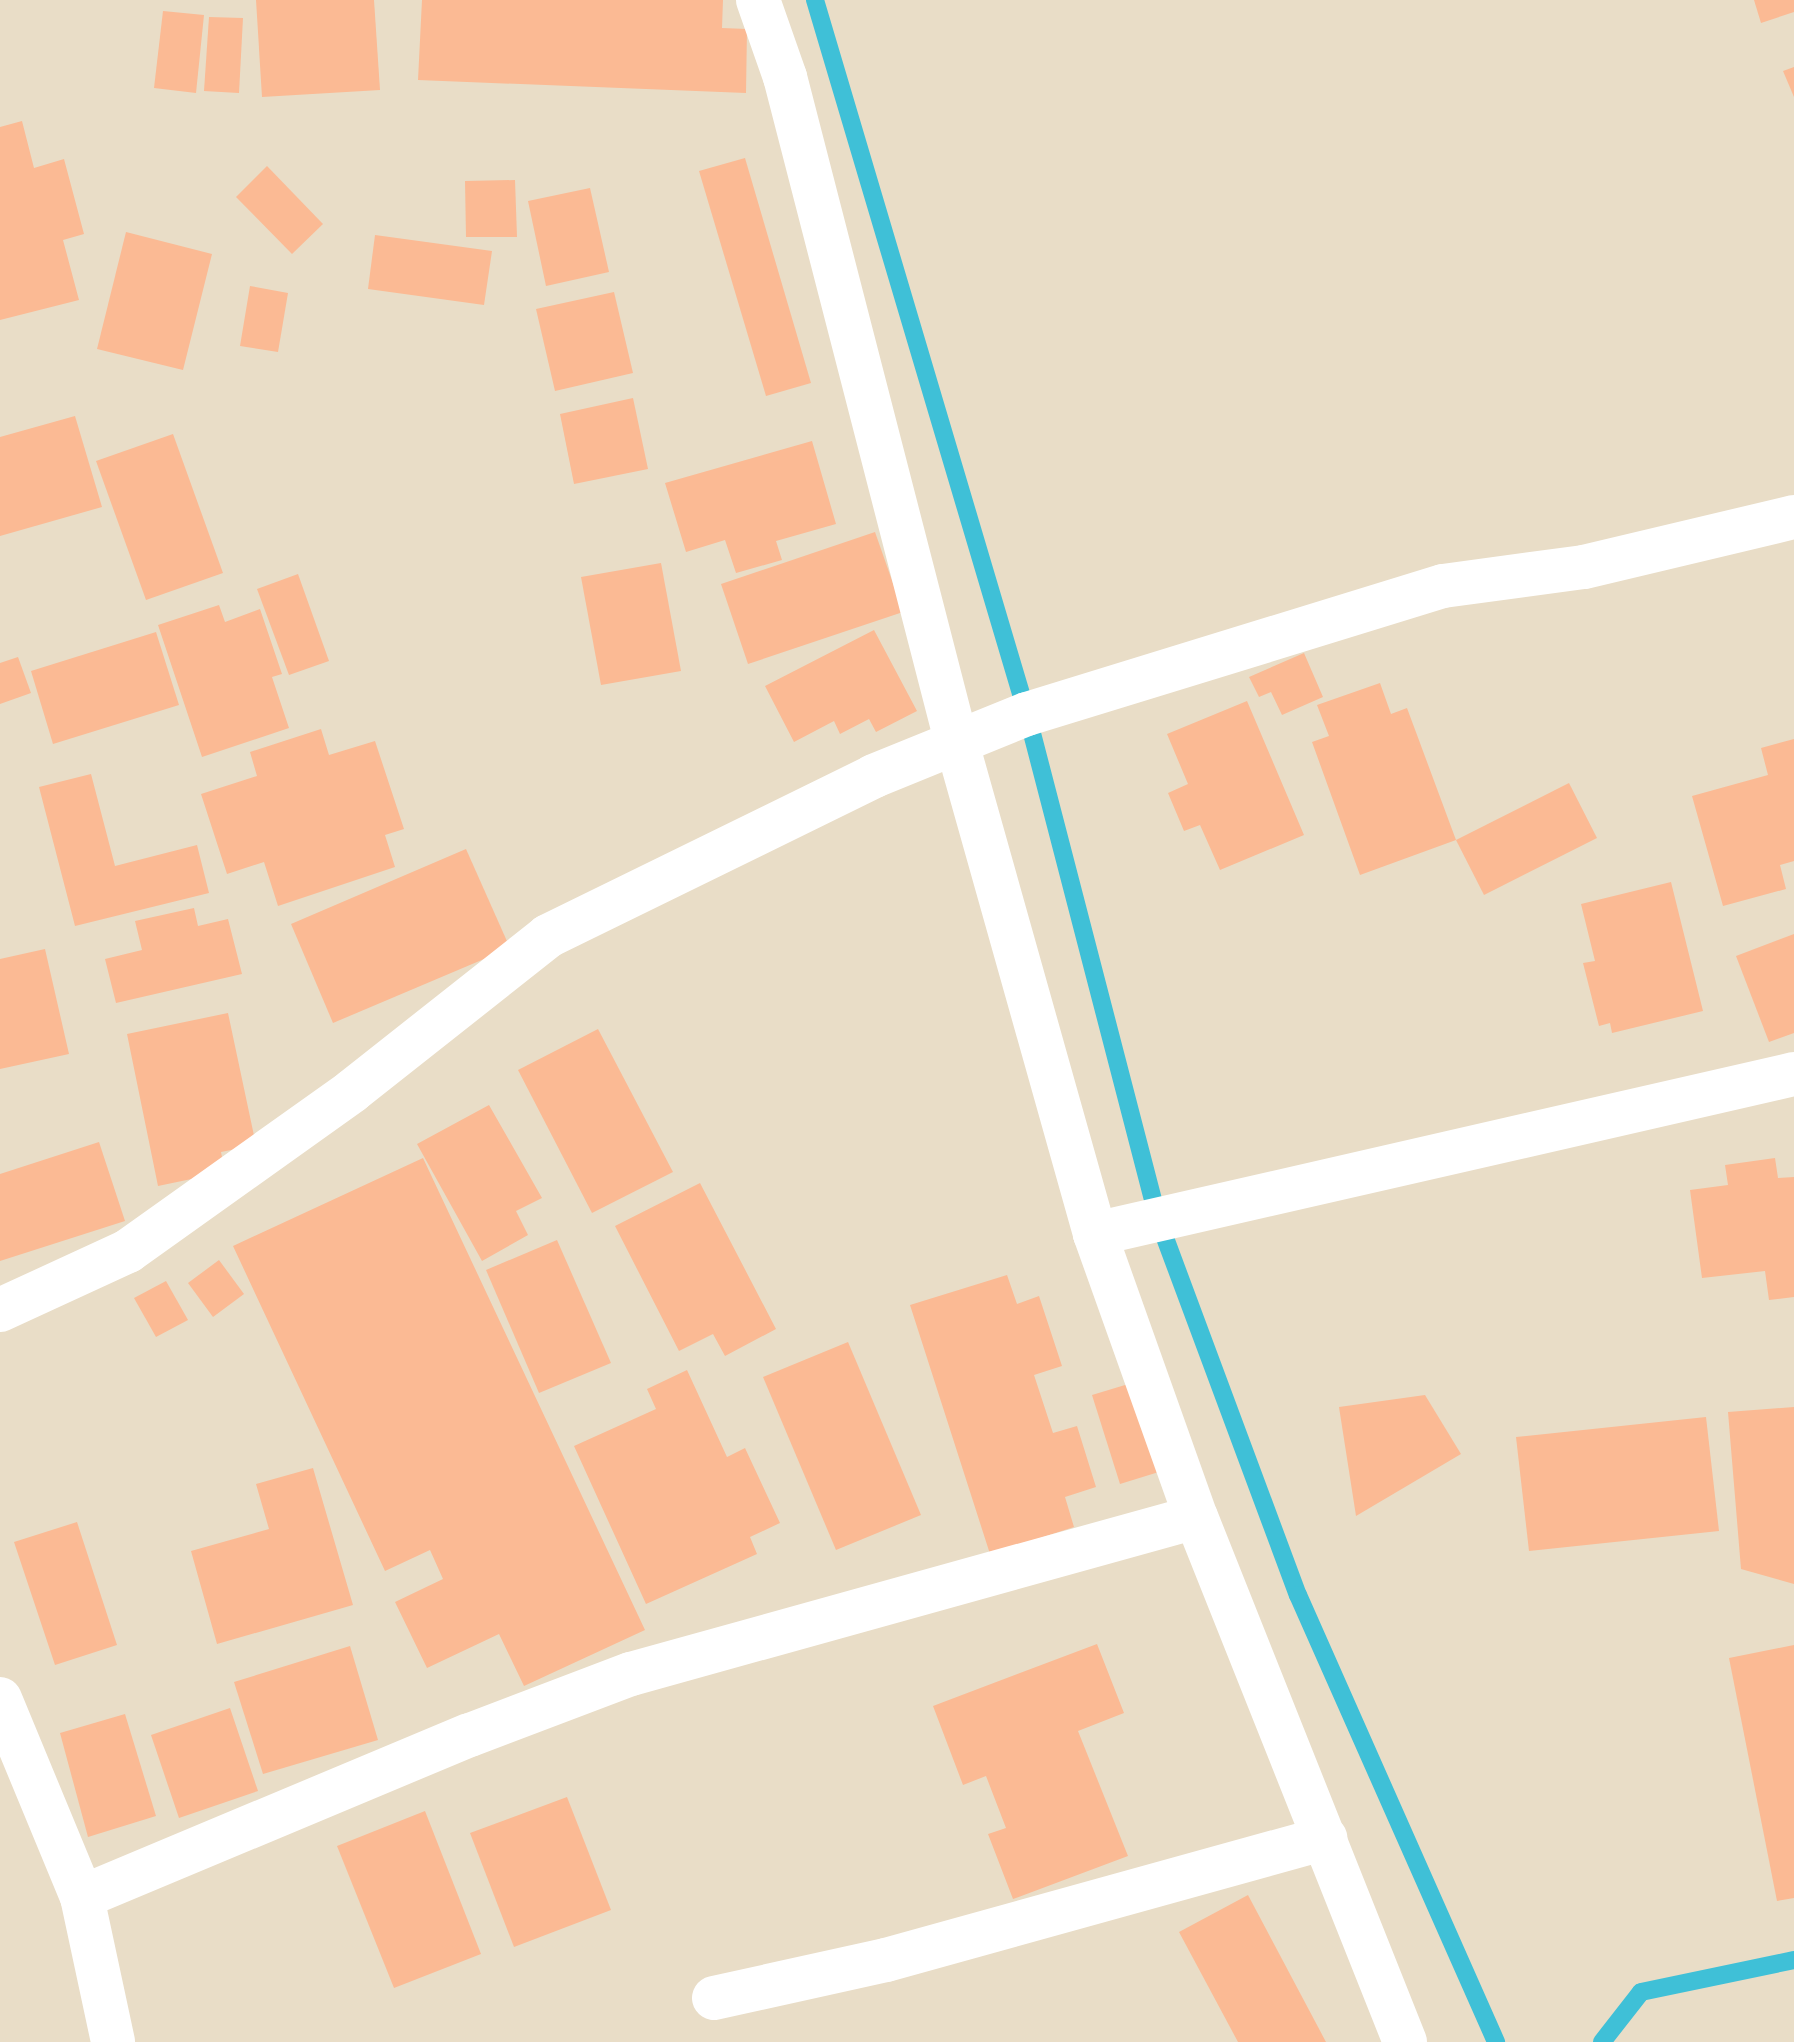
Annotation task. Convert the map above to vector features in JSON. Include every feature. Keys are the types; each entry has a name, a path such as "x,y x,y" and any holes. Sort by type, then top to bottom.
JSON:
{"street":[{"path":"758,0 785,77 956,740 1095,1234 1196,1517 1405,2042"},
{"path":"0,1310 128,1251 352,1091 548,936 956,740 1443,586 1584,567 1794,517"},
{"path":"1095,1234 1794,1074"},
{"path":"82,1897 470,1735 631,1674 1196,1517"},
{"path":"5,1724 82,1897 113,2042"},
{"path":"714,1998 886,1960 1325,1838"}],"building":[{"path":"256,0 374,0 380,90 262,97"},
{"path":"422,0 723,0 722,28 747,29 746,93 418,80"},
{"path":"1754,0 1794,0 1794,12 1761,23"},
{"path":"163,11 204,15 196,93 154,88"},
{"path":"209,17 243,18 239,93 204,91"},
{"path":"1794,67 1794,97 1783,71"},
{"path":"22,121 34,168 64,159 84,234 63,240 79,300 0,320 0,127"},
{"path":"745,158 811,383 766,396 699,171"},
{"path":"267,166 323,224 292,254 236,197"},
{"path":"515,180 517,237 466,237 465,181"},
{"path":"590,188 609,272 546,286 528,201"},
{"path":"126,232 212,254 183,370 97,349"},
{"path":"375,235 492,251 484,305 368,289"},
{"path":"250,286 288,293 278,352 240,346"},
{"path":"614,292 633,373 555,391 536,309"},
{"path":"633,398 648,469 574,484 560,414"},
{"path":"75,416 102,507 0,536 0,437"},
{"path":"173,434 223,573 146,600 96,461"},
{"path":"812,441 836,524 776,541 782,560 736,573 725,540 686,552 665,483"},
{"path":"875,532 903,612 748,664 721,584"},
{"path":"661,563 681,671 601,685 581,577"},
{"path":"298,574 329,661 289,675 257,589"},
{"path":"219,605 225,622 260,609 282,674 272,677 289,728 202,757 158,625"},
{"path":"874,630 917,711 876,732 869,719 840,734 834,721 794,742 765,686"},
{"path":"156,632 179,705 53,744 31,671"},
{"path":"1304,653 1323,697 1282,715 1271,692 1259,697 1249,677"},
{"path":"18,657 31,693 0,704 0,663"},
{"path":"1380,683 1391,714 1407,708 1456,840 1360,875 1312,742 1329,736 1317,705"},
{"path":"1247,701 1304,835 1220,870 1200,825 1184,831 1168,793 1188,784 1167,734"},
{"path":"321,729 329,755 375,741 404,829 385,835 395,867 278,906 264,862 227,874 201,794 257,776 250,752"},
{"path":"1794,739 1794,861 1780,865 1786,889 1723,906 1692,796 1768,775 1761,748"},
{"path":"91,774 115,866 197,845 209,893 75,926 39,787"},
{"path":"1569,783 1597,838 1484,895 1456,840"},
{"path":"466,849 510,948 333,1023 291,924"},
{"path":"1671,882 1703,1011 1612,1033 1610,1023 1599,1026 1583,963 1595,961 1581,904"},
{"path":"194,908 198,926 228,919 242,974 116,1003 105,959 142,950 135,921"},
{"path":"1794,934 1794,1033 1769,1042 1736,956"},
{"path":"45,949 69,1054 0,1069 0,959"},
{"path":"228,1013 256,1145 221,1152 225,1172 158,1186 127,1034"},
{"path":"598,1029 673,1172 592,1213 518,1070"},
{"path":"489,1105 542,1198 516,1211 528,1235 482,1261 417,1144"},
{"path":"99,1142 125,1221 0,1261 0,1174"},
{"path":"423,1158 645,1630 524,1686 499,1634 427,1668 395,1602 443,1579 430,1550 385,1571 233,1246"},
{"path":"1775,1158 1778,1178 1794,1177 1794,1297 1769,1300 1765,1271 1702,1278 1690,1190 1728,1185 1725,1165"},
{"path":"700,1183 776,1329 725,1356 713,1334 679,1351 615,1226"},
{"path":"557,1240 611,1363 539,1393 486,1270"},
{"path":"219,1260 244,1294 213,1317 188,1283"},
{"path":"1007,1275 1017,1304 1039,1296 1062,1366 1034,1375 1053,1433 1077,1426 1096,1487 1065,1497 1074,1527 990,1554 910,1305"},
{"path":"166,1281 188,1320 156,1337 134,1298"},
{"path":"848,1342 921,1515 836,1550 763,1377"},
{"path":"687,1370 727,1457 745,1448 780,1523 750,1537 757,1554 646,1604 574,1446 656,1409 647,1389"},
{"path":"1135,1382 1162,1471 1120,1484 1092,1395"},
{"path":"1425,1395 1461,1454 1356,1516 1339,1407"},
{"path":"1794,1407 1794,1584 1741,1569 1728,1412"},
{"path":"1706,1417 1719,1531 1529,1551 1516,1437"},
{"path":"313,1468 353,1605 217,1644 191,1551 269,1529 256,1484"},
{"path":"77,1522 117,1645 55,1665 14,1542"},
{"path":"1097,1644 1124,1713 1078,1731 1128,1856 1013,1899 988,1834 1006,1828 986,1776 963,1785 933,1706"},
{"path":"1794,1645 1794,1898 1777,1901 1729,1658"},
{"path":"350,1646 378,1740 263,1774 234,1682"},
{"path":"230,1708 258,1791 179,1818 151,1735"},
{"path":"125,1714 156,1816 88,1837 60,1733"},
{"path":"567,1797 611,1910 514,1947 470,1833"},
{"path":"425,1811 481,1954 394,1988 337,1846"},
{"path":"1248,1895 1326,2042 1238,2042 1179,1932"}],"waterway":[{"path":"815,0 1027,714 1158,1219 1298,1595 1496,2042"},
{"path":"1602,2042 1641,1992 1794,1960"}]}
